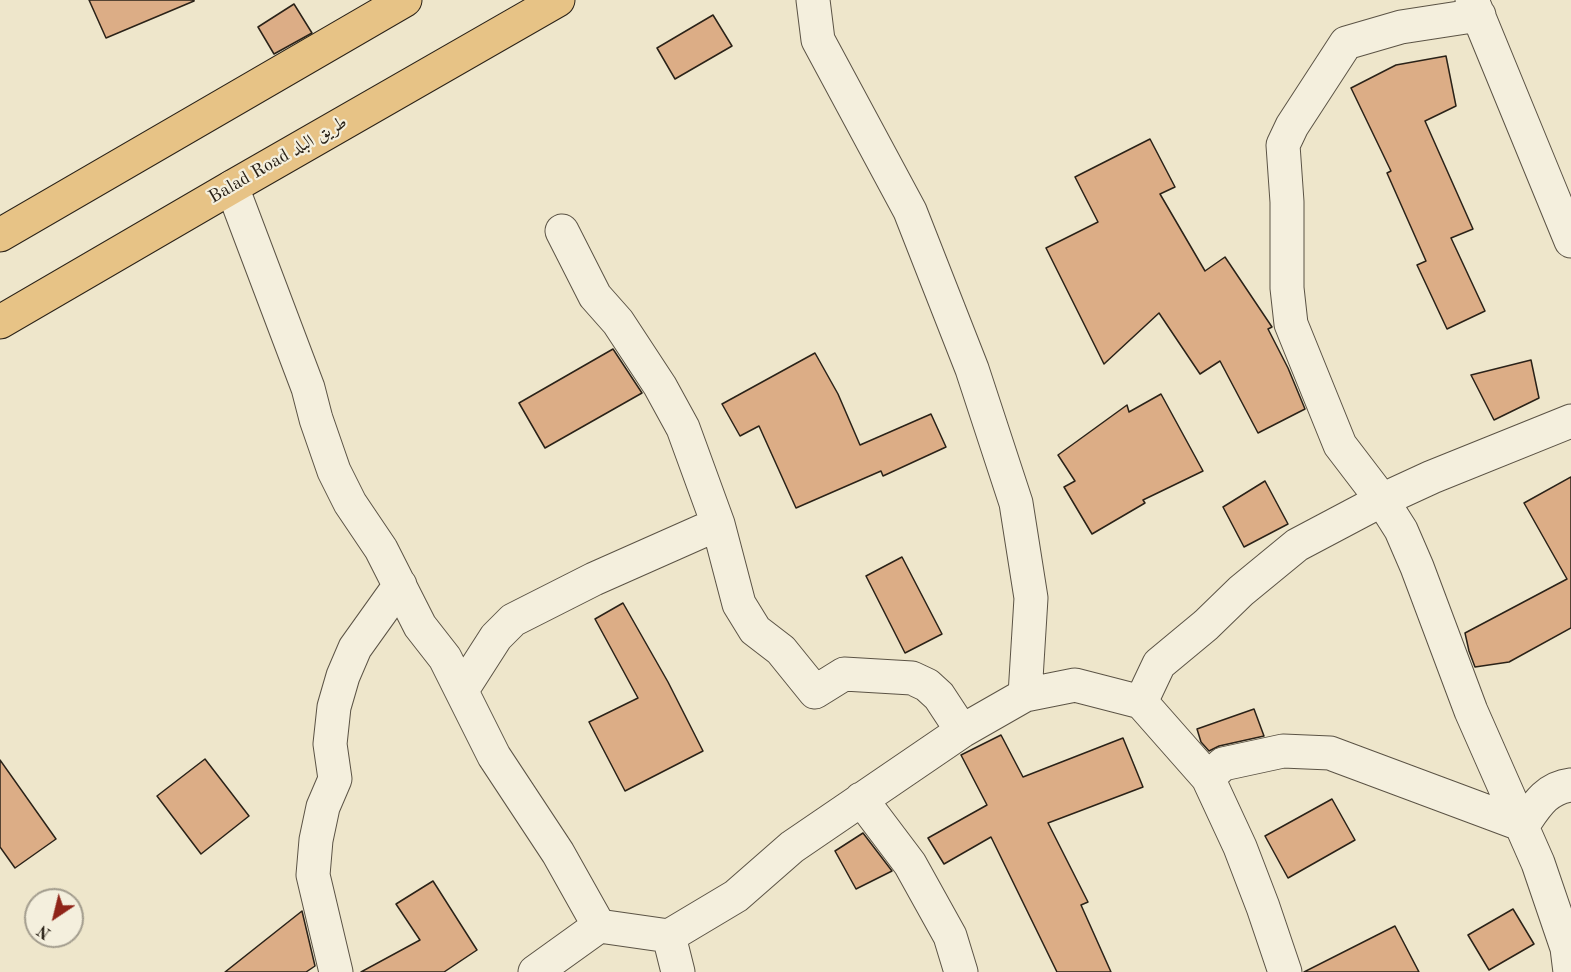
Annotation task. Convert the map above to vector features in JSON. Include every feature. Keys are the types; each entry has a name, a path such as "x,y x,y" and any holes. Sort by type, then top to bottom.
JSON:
{"highway":[{"path":"0,236 405,0"},
{"name":"Balad Road طريق البلد","path":"0,322 558,0"}],"street":[{"path":"813,0 818,40 910,212 972,369 1016,503 1031,598 1025,695"},
{"path":"1570,972 1567,948 1538,863 1471,711 1417,567 1401,530 1382,500 1340,445 1291,324 1287,288 1287,202 1283,145 1292,126 1346,43 1476,8 1571,241"},
{"path":"231,187 308,388 334,471 350,503 381,549 420,626 445,658 494,756 558,853 599,926"},
{"path":"562,231 595,296 624,332 660,386 683,428 718,524 739,604 755,630 781,650 815,692 844,674 912,678 927,685 939,696 962,731"},
{"path":"1141,702 1159,664 1297,545 1431,477 1571,420"},
{"path":"462,690 496,637 513,620 594,579 718,524"},
{"path":"336,972 313,875 316,840 323,807 335,779 330,744 334,707 343,676 355,648 400,585"},
{"path":"535,972 599,926 669,936 736,896 792,847 962,731 1025,695 1075,685 1141,702 1208,778 1240,847 1285,972"},
{"path":"1208,778 1223,764 1283,751 1330,753 1523,825"},
{"path":"1523,825 1540,799 1563,786 1571,785"},
{"path":"861,799 910,864 950,936 961,972"},
{"path":"669,936 678,972"}],"building":[{"path":"89,0 194,0 194,1 106,38"},
{"path":"294,4 312,33 274,54 258,27"},
{"path":"713,15 732,46 675,79 657,48"},
{"path":"1446,56 1456,106 1425,121 1473,229 1451,238 1485,311 1447,329 1417,265 1426,261 1387,173 1391,171 1351,88 1396,65"},
{"path":"1150,139 1175,187 1160,194 1205,271 1225,257 1272,327 1268,329 1305,409 1258,433 1220,361 1200,374 1159,313 1104,364 1046,248 1098,222 1075,177"},
{"path":"613,349 642,393 545,448 519,403"},
{"path":"815,353 838,394 860,445 931,414 946,447 883,476 881,471 796,508 759,426 740,436 722,404"},
{"path":"1531,360 1539,398 1494,420 1471,375"},
{"path":"1161,394 1203,471 1143,500 1145,503 1092,534 1064,487 1075,481 1058,455 1127,405 1129,412"},
{"path":"1571,477 1571,628 1509,662 1475,667 1465,633 1567,579 1524,503"},
{"path":"1265,481 1288,524 1244,547 1223,507"},
{"path":"902,557 942,634 905,653 866,576"},
{"path":"623,603 668,682 703,751 625,791 589,722 638,698 595,619"},
{"path":"1254,709 1264,736 1219,746 1209,751 1201,742 1197,729"},
{"path":"1001,735 1023,777 1123,738 1143,787 1048,823 1088,902 1081,905 1111,972 1057,972 991,837 944,864 928,838 987,805 961,755"},
{"path":"205,759 249,816 201,854 157,796"},
{"path":"0,760 56,839 15,868 0,847"},
{"path":"1332,799 1355,840 1288,878 1265,836"},
{"path":"863,833 892,871 856,889 835,851"},
{"path":"433,881 477,950 444,972 361,972 420,940 396,904"},
{"path":"1513,909 1534,944 1489,970 1468,935"},
{"path":"302,911 315,966 306,972 225,972"},
{"path":"1395,926 1419,972 1304,972"}]}
